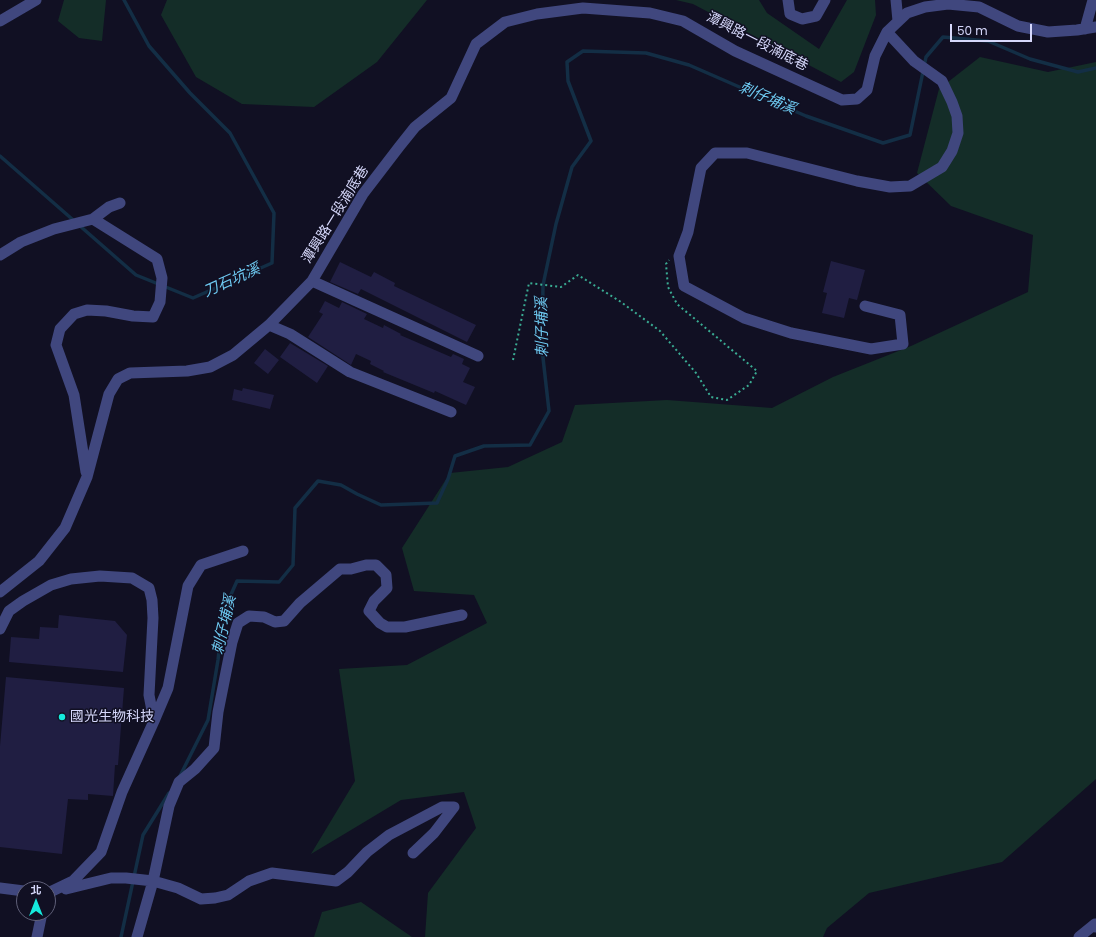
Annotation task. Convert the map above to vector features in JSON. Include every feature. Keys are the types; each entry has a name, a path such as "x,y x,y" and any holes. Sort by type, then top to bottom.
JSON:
{"street":[{"path":"0,21 36,0"},
{"path":"788,0 790,14 802,19 816,16 825,0"},
{"path":"896,0 898,22"},
{"path":"1084,29 1093,0"},
{"name":"潭興路一段湳底巷","path":"0,592 39,561 65,528 87,477 109,394 118,379 130,373 187,371 210,367 233,355 269,325 312,281 368,188 399,146 415,127 452,98 476,44 505,22 537,14 583,8 650,13 683,21 735,51 842,100 857,99 867,90 874,56 887,32 907,13 925,7 948,4 979,7 1018,26 1048,32 1096,27"},
{"path":"864,306 900,315 903,344 871,349 791,333 744,318 684,286 679,256 688,232 701,168 715,153 747,153 857,181 890,187 910,186 942,167 952,150 958,133 957,116 952,102 942,82 914,61 887,32"},
{"path":"0,255 21,242 54,229 94,219 109,207 120,203"},
{"path":"87,477 74,395 56,345 60,329 74,314 87,310 153,317 160,302 162,278 157,259 94,219"},
{"path":"312,281 478,356"},
{"path":"269,325 290,334 350,372 451,412"},
{"path":"56,889 72,882 101,852 122,792 168,688 188,586 201,565 243,551"},
{"path":"137,937 153,881 169,806 180,782 195,769 214,748 218,712 232,642 238,623 249,616 264,617 275,622 284,621 300,603 340,569 351,569 366,565 376,565 386,575 387,588 374,601 369,611 380,623 387,627 405,627 462,615"},
{"path":"0,629 9,611 23,601 51,585 70,579 100,576 132,578 149,588 152,600 153,618 148,695 154,721"},
{"path":"56,891 111,878 126,878 153,881 178,888 201,899 228,895 249,881 272,873 336,881 348,872 367,852 389,834 442,807 454,807 434,833 413,853"},
{"path":"0,888 16,890"},
{"path":"37,937 40,921"},
{"path":"1079,937 1095,924 1096,927"}],"path":[{"path":"513,360 529,283 561,287 578,274 621,302 660,331 696,373 711,396 727,400 749,386 757,371 677,304 668,287 666,264 672,255 679,256"}],"green space":[{"path":"64,0 106,0 102,41 79,38 58,21"},
{"path":"167,0 427,0 377,62 314,107 242,104 196,77 161,15"},
{"path":"676,0 759,0 767,13 819,49 847,0 875,0 876,15 854,72 841,82 693,4"},
{"path":"980,57 1048,72 1096,62 1096,779 1002,862 869,893 827,928 823,937 425,937 428,893 476,828 464,792 401,800 311,854 355,781 339,669 407,665 487,623 474,595 414,591 402,548 450,473 508,467 562,442 575,405 667,400 772,408 833,377 911,346 1028,292 1033,235 951,206 917,173 939,89"},
{"path":"361,902 412,937 314,937 322,912"}],"building":[{"path":"831,261 865,270 857,300 849,298 844,318 822,313 827,293 823,292"},
{"path":"340,262 371,277 374,272 395,283 394,286 476,325 467,342 361,289 358,294 330,282"},
{"path":"325,301 339,308 342,302 367,314 364,319 383,328 384,325 401,334 400,335 451,357 453,354 464,359 462,364 470,368 463,382 475,387 466,405 435,391 434,393 383,372 384,371 370,364 371,361 356,354 351,365 308,337 323,314 319,312"},
{"path":"290,343 328,366 317,383 280,357"},
{"path":"265,349 279,360 268,374 254,363"},
{"path":"243,388 274,395 270,409 232,400 234,389 242,391"},
{"path":"59,615 115,621 127,635 123,672 9,662 11,637 39,639 40,627 58,628"},
{"path":"6,677 124,688 118,765 115,765 113,796 88,794 88,800 68,799 62,854 0,847 0,746"}],"waterway":[{"name":"刀石坑溪","path":"0,156 136,275 193,298 272,263 274,213 230,133 190,93 149,46 124,0"},
{"name":"刺仔埔溪","path":"179,778 208,720 221,633 229,599 237,581 279,582 293,565 295,508 318,481 341,485 381,505 437,503 448,479 455,456 484,446 530,445 549,411 542,349 543,285 556,224 572,167 591,141 568,81 567,62 583,51 646,53 689,65 806,116 883,143 910,135 926,57 943,37 988,41 1030,59 1078,72 1096,68"},
{"name":"刺仔埔溪","path":"121,937 143,835 169,793"}],"place":[{"name":"國光生物科技","path":"62,717"}]}
